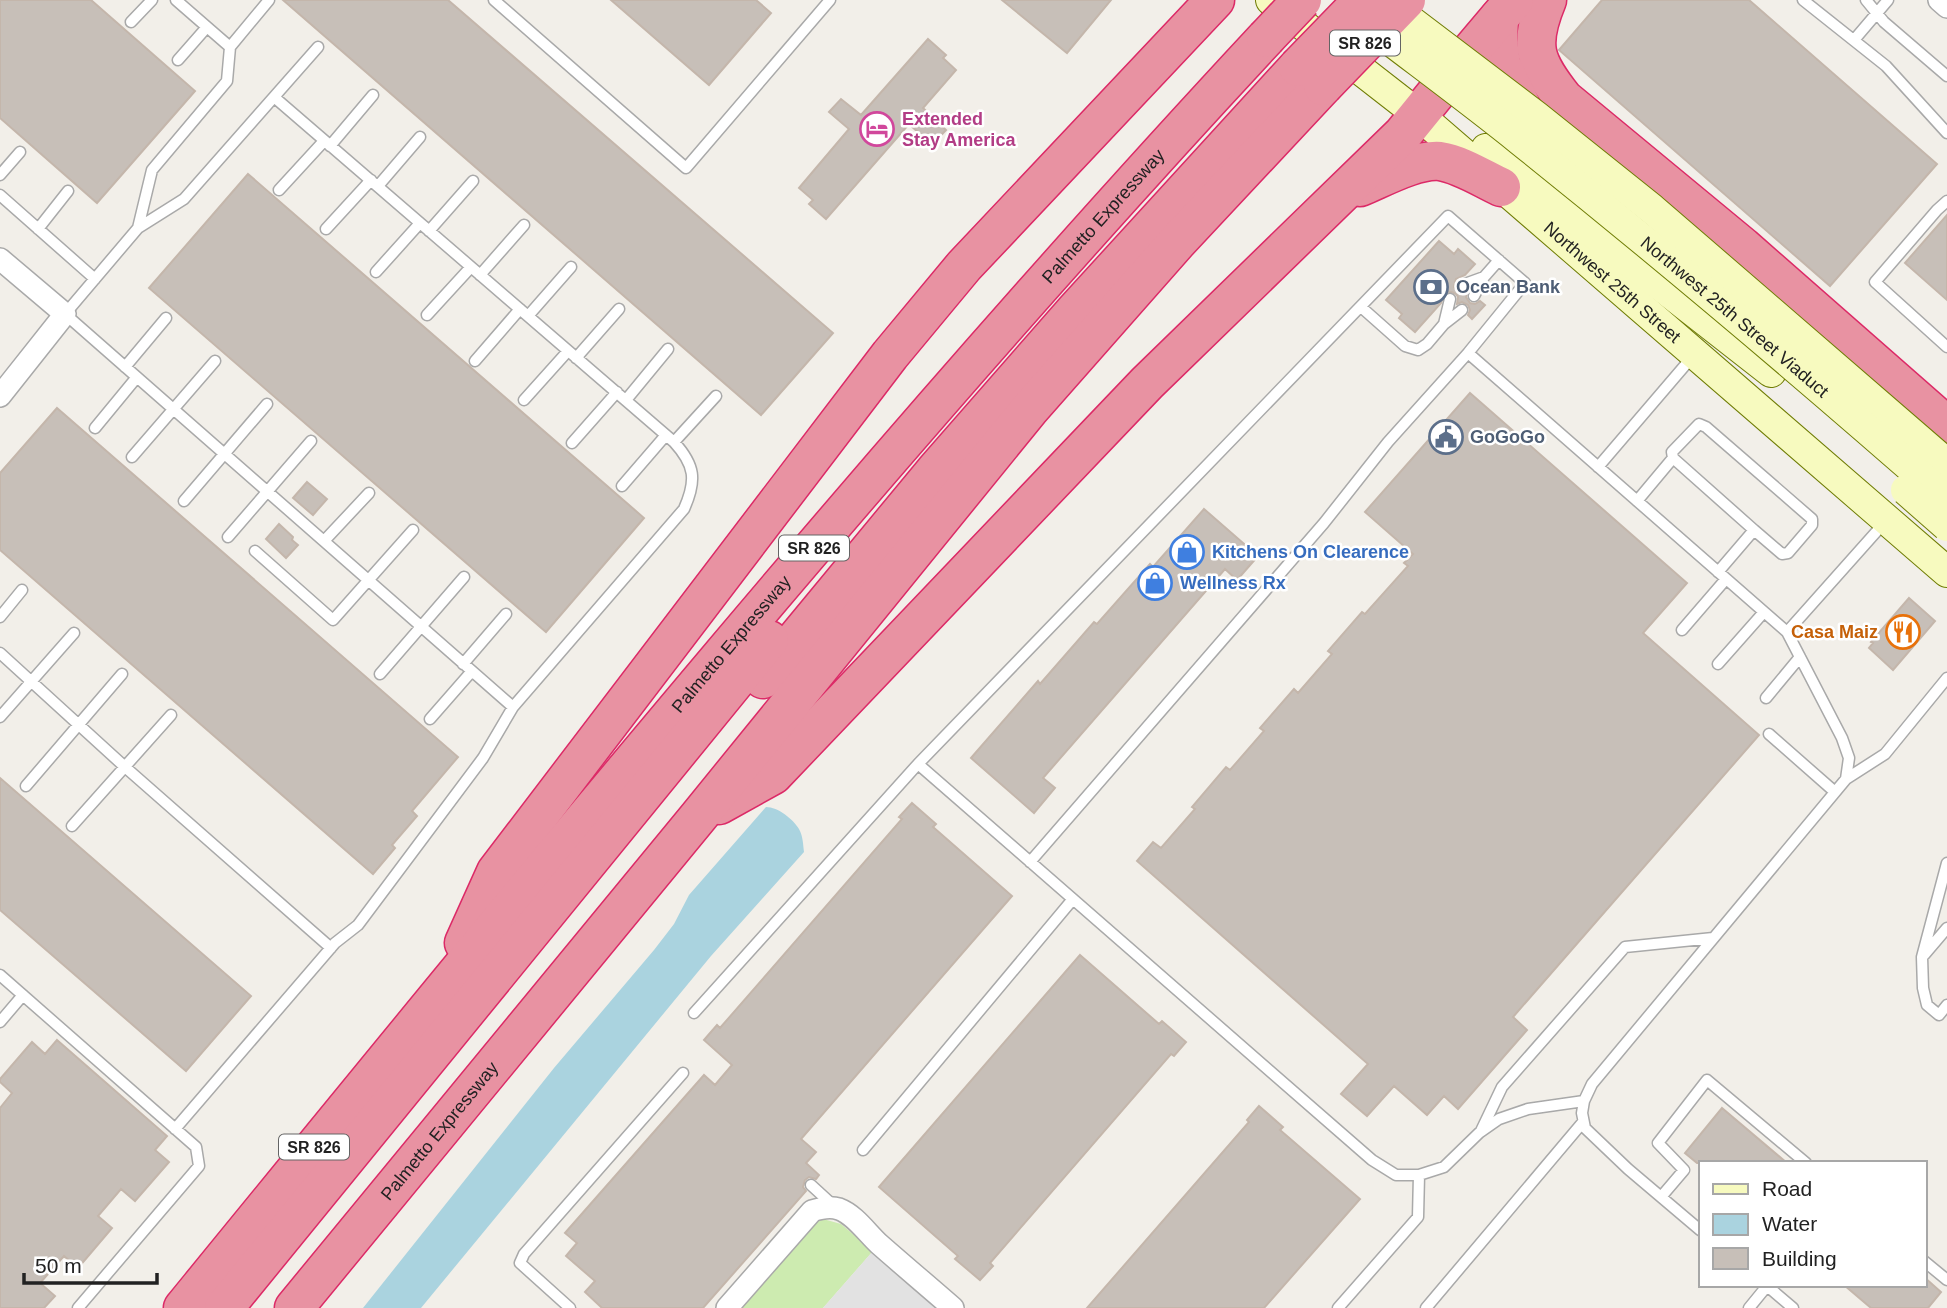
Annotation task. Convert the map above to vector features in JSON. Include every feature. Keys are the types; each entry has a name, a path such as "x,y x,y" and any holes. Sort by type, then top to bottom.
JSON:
{"highway":[{"name":"Palmetto Expressway","path":"294,1308 1029,410 1178,241 1293,61 1302,0"},
{"path":"252,1308 548,940 935,471 1293,61 1337,0"},
{"path":"225,1308 696,728 920,460 1077,278 1293,61 1363,0"},
{"name":"Palmetto Expressway","path":"183,1308 638,754 985,347 1293,61 1406,0"},
{"path":"1547,0 1537,24 1536,47 1544,74 1564,99 1743,247 1947,426"},
{"path":"445,987 496,872 890,355 964,266 1200,9"},
{"path":"1507,9 1498,41 1501,64 1528,126"},
{"path":"699,816 773,775 1147,383 1404,134 1507,9"},
{"path":"1342,194 1418,164 1439,161 1454,165 1501,187"}],"main road":[{"name":"Northwest 25th Street","path":"1271,0 1420,116 1947,572"},
{"path":"1337,0 1528,126"},
{"path":"1376,0 1459,65 1528,126"},
{"path":"1383,0 1528,126"},
{"path":"1420,116 1490,151 1771,372 1947,526"},
{"name":"Northwest 25th Street Viaduct","path":"1528,126 1652,209 1943,464"},
{"name":"Northwest 25th Street Viaduct","path":"1528,126 1773,347 1947,499"}],"street":[{"path":"1939,0 1947,7"},
{"path":"0,260 65,314 0,396"},
{"path":"1887,519 1943,464"},
{"path":"727,1308 812,1211 819,1208 837,1209 848,1214 953,1308"}],"lane":[{"path":"131,22 152,0"},
{"path":"138,228 152,170 228,81 230,47 269,0"},
{"path":"494,0 686,168 830,0"},
{"path":"1803,0 1886,65 1947,133"},
{"path":"1866,0 1884,22 1947,76"},
{"path":"1854,40 1888,0"},
{"path":"183,2 230,47"},
{"path":"178,60 207,27"},
{"path":"318,47 184,199 138,228 65,314 513,707"},
{"path":"279,190 373,95"},
{"path":"175,1129 331,948 358,925 483,758 513,707 684,509 691,492 692,474 687,457 670,438 274,97"},
{"path":"326,229 420,137"},
{"path":"0,175 20,152"},
{"path":"376,272 473,181"},
{"path":"38,229 68,191"},
{"path":"0,195 95,279"},
{"path":"1947,201 1875,282 1947,347"},
{"path":"694,1013 918,764 1448,216 1525,283 1468,353 1388,442 1324,523 1030,862"},
{"path":"480,275 524,225"},
{"path":"1484,277 1471,293 1499,260"},
{"path":"427,315 471,267"},
{"path":"475,361 571,267"},
{"path":"1360,307 1405,346 1418,350 1427,344 1459,307"},
{"path":"524,400 619,309"},
{"path":"125,368 166,318"},
{"path":"626,400 668,349"},
{"path":"1468,353 1787,632 1842,738 1849,758 1846,779"},
{"path":"1598,467 1695,354"},
{"path":"132,457 215,361"},
{"path":"95,428 137,377"},
{"path":"572,443 617,392"},
{"path":"622,486 716,396"},
{"path":"184,501 267,404"},
{"path":"1699,424 1706,427 1812,519 1812,526 1788,553 1782,554 1754,530 1673,458 1672,452 1699,424"},
{"path":"228,537 311,441"},
{"path":"1637,500 1673,458"},
{"path":"324,541 369,493"},
{"path":"1787,632 1887,519"},
{"path":"256,551 333,620 413,530"},
{"path":"1682,630 1754,530"},
{"path":"380,674 464,577"},
{"path":"0,617 22,590"},
{"path":"1718,664 1764,612"},
{"path":"430,719 506,614"},
{"path":"0,717 74,633"},
{"path":"0,653 331,948"},
{"path":"1766,698 1800,657"},
{"path":"26,786 122,674"},
{"path":"1699,1229 1628,1169 1585,1128 1581,1113 1584,1101 1592,1084 1846,779 1885,754 1947,678"},
{"path":"72,826 171,715"},
{"path":"1769,734 1835,792"},
{"path":"918,764 1372,1160 1396,1175 1419,1175 1444,1167 1479,1133 1499,1119 1528,1109 1584,1101"},
{"path":"1947,863 1922,957 1923,988 1927,1005 1939,1014 1947,1005"},
{"path":"863,1150 1073,899"},
{"path":"1922,957 1947,928"},
{"path":"1479,1133 1502,1087 1625,947 1713,937"},
{"path":"0,975 196,1147 199,1166 78,1308"},
{"path":"0,1022 23,995"},
{"path":"570,1308 520,1264 524,1254 683,1073"},
{"path":"1661,1197 1684,1170 1658,1143 1707,1080 1804,1161"},
{"path":"1426,1308 1583,1122"},
{"path":"1338,1308 1418,1217 1419,1175"},
{"path":"811,1185 837,1209"},
{"path":"1926,1263 1947,1280"},
{"path":"1749,1308 1766,1287"},
{"path":"1768,1287 1793,1308"}],"green space":[{"path":"823,1219 841,1224 873,1251 823,1308 740,1308 815,1222"}],"shaded area":[{"path":"873,1251 939,1308 823,1308"}],"water":[{"path":"766,807 780,811 796,825 801,834 804,852 711,956 421,1308 363,1308 554,1068 654,950 674,924 689,895"}],"building":[{"path":"0,0 91,0 195,91 97,203 0,118"},
{"path":"283,0 448,0 833,333 761,415"},
{"path":"611,0 756,0 771,13 709,85"},
{"path":"1002,0 1111,0 1067,53"},
{"path":"1602,0 1749,0 1937,164 1830,286 1559,50"},
{"name":"Extended Stay America","path":"928,39 946,55 943,58 956,70 923,108 946,130 932,145 909,124 826,219 809,204 813,200 799,188 849,129 829,112 841,99 861,115"},
{"path":"248,174 644,518 546,632 149,288"},
{"path":"1947,215 1947,300 1905,263"},
{"name":"Ocean Bank","path":"1439,241 1454,254 1458,249 1475,264 1465,275 1456,279 1454,287 1460,293 1468,291 1466,297 1470,303 1480,301 1485,305 1472,319 1468,315 1468,305 1462,302 1457,304 1456,294 1447,292 1441,303 1415,332 1399,318 1402,314 1386,300"},
{"path":"1470,393 1687,583 1643,633 1759,735 1513,1017 1527,1030 1458,1109 1444,1096 1427,1115 1394,1086 1367,1116 1341,1094 1368,1064 1137,861 1153,842 1161,848 1195,809 1192,807 1226,767 1230,770 1264,731 1260,728 1294,689 1298,693 1332,654 1328,651 1408,566 1404,563 1413,554 1365,512"},
{"path":"57,408 458,757 412,811 417,816 392,845 395,848 373,874 0,550 0,473"},
{"path":"307,482 327,499 313,515 293,498"},
{"path":"1204,509 1258,556 1237,580 1225,569 1043,778 1055,788 1034,813 971,758 1038,681 1040,684 1094,622 1097,624 1150,564 1153,567"},
{"path":"279,524 298,545 286,558 266,539"},
{"name":"Casa Maiz","path":"1909,598 1935,621 1893,670 1869,648 1873,643 1871,642"},
{"path":"0,778 251,996 186,1071 0,910"},
{"path":"912,803 936,824 933,827 1012,896 801,1139 816,1152 806,1163 819,1175 816,1179 809,1177 805,1180 803,1187 806,1191 703,1308 602,1308 585,1292 595,1281 566,1256 577,1243 565,1233 704,1075 715,1085 732,1065 704,1040 717,1025 720,1028 902,819 899,817"},
{"path":"1080,955 1159,1024 1162,1021 1186,1042 1174,1056 1171,1054 990,1263 993,1266 980,1280 955,1259 958,1256 879,1187"},
{"path":"57,1040 167,1136 155,1150 169,1162 135,1201 121,1189 98,1216 112,1228 78,1268 64,1256 40,1283 55,1296 44,1308 0,1308 0,1108 12,1093 0,1079 32,1042 45,1054"},
{"path":"1259,1106 1283,1127 1280,1130 1360,1199 1264,1308 1087,1308 1249,1122 1247,1120"},
{"path":"1722,1108 1785,1161 1697,1163 1685,1153"},
{"path":"1926,1279 1941,1292 1928,1308 1871,1308 1846,1287 1926,1287"}],"place":[{"name":"Extended Stay America","path":"877,129"},
{"name":"Ocean Bank","path":"1431,287"},
{"name":"GoGoGo","path":"1446,437"},
{"name":"Kitchens On Clearence","path":"1187,552"},
{"name":"Wellness Rx","path":"1155,583"},
{"name":"Casa Maiz","path":"1903,632"}]}
